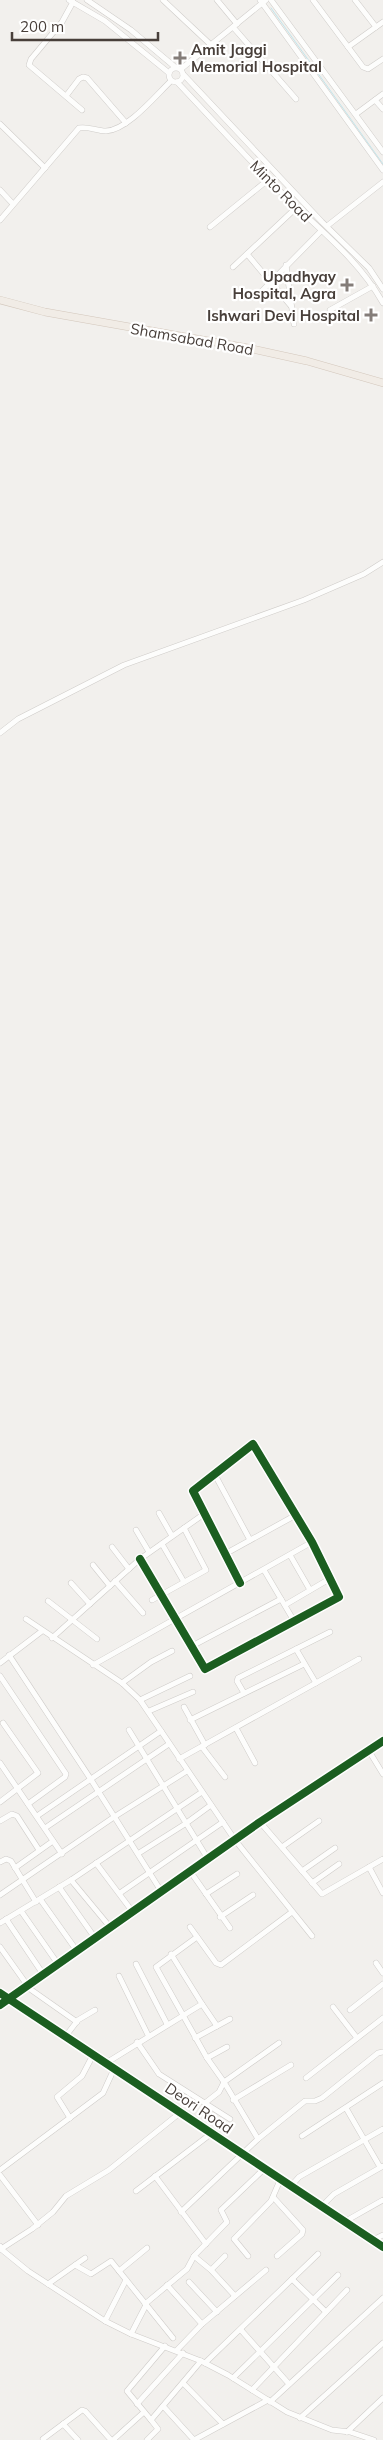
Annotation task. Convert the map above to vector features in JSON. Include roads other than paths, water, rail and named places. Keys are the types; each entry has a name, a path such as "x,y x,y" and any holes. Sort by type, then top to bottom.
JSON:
{"main road":[{"name":"Shamsabad Road","path":"0,300 45,312 248,348 307,361 383,383"}],"street":[{"name":"Minto Road","path":"87,0 131,30 180,70 369,268 383,289"},
{"path":"163,0 211,45"},
{"path":"217,0 235,25 296,99"},
{"path":"271,0 383,152"},
{"path":"313,0 365,68 371,67 383,59"},
{"path":"355,0 376,27"},
{"path":"82,110 33,69 29,62 62,22 71,1 105,21 169,73 174,81"},
{"path":"169,73 180,70 263,1 383,170"},
{"path":"348,47 383,22"},
{"path":"0,220 79,128 84,127 106,131 119,128 174,81 182,78 180,70"},
{"path":"66,96 79,79 87,78 126,123"},
{"name":"Minto Road","path":"174,81 269,179 355,262 383,302"},
{"path":"356,114 383,94"},
{"path":"376,100 383,109"},
{"path":"0,124 45,168"},
{"path":"210,226 269,179"},
{"path":"327,226 383,182"},
{"path":"0,190 14,204"},
{"path":"232,267 297,207"},
{"path":"257,296 321,231"},
{"path":"246,254 292,306"},
{"path":"286,265 294,324"},
{"path":"330,310 373,286"},
{"path":"0,733 18,719 66,692 124,665 304,600 364,574 383,562"},
{"path":"140,1558 205,1669 339,1596 312,1542 255,1444 252,1444 193,1491 240,1583"},
{"path":"214,1473 250,1540"},
{"path":"159,1513 172,1536"},
{"path":"52,1638 140,1558 204,1514"},
{"path":"225,1554 296,1515"},
{"path":"152,1600 206,1568 184,1528"},
{"path":"136,1530 149,1552"},
{"path":"93,1665 312,1542"},
{"path":"162,1544 184,1582"},
{"path":"112,1546 129,1569"},
{"path":"290,1555 310,1590"},
{"path":"93,1565 110,1586"},
{"path":"264,1570 294,1621"},
{"path":"285,1605 330,1578"},
{"path":"115,1581 142,1613"},
{"path":"71,1583 90,1604"},
{"path":"192,1646 281,1598"},
{"path":"48,1602 97,1639"},
{"path":"26,1619 122,1683 140,1700 235,1840 312,1936"},
{"path":"0,1663 42,1631"},
{"path":"244,1693 237,1681 238,1678 330,1632"},
{"path":"296,1649 316,1683"},
{"path":"122,1683 150,1662 172,1651"},
{"path":"9,1656 90,1778 161,1891"},
{"path":"179,1759 359,1659"},
{"path":"190,1720 304,1664"},
{"path":"0,1676 66,1774 65,1777 28,1804"},
{"path":"140,1700 190,1676"},
{"path":"149,1711 193,1692"},
{"path":"184,1708 203,1746 225,1777"},
{"path":"0,1802 38,1773 3,1723"},
{"path":"236,1728 255,1763"},
{"path":"129,1730 208,1859"},
{"path":"37,1816 161,1731"},
{"path":"0,2005 260,1822 383,1741"},
{"path":"45,1828 169,1744"},
{"path":"369,1751 383,1774"},
{"path":"0,1763 62,1854"},
{"path":"0,1895 187,1771"},
{"path":"0,1923 71,1880 202,1792"},
{"path":"138,1853 185,1824 211,1805"},
{"path":"0,1821 12,1814 17,1816 39,1850"},
{"path":"282,1847 319,1821"},
{"path":"120,1893 223,1822"},
{"path":"260,1822 312,1883 324,1894 383,1859"},
{"path":"14,1868 53,1841"},
{"path":"302,1871 335,1848"},
{"path":"0,1862 8,1859 77,1951"},
{"path":"96,1863 132,1911"},
{"path":"312,1883 339,1864"},
{"path":"369,1867 383,1893"},
{"path":"190,1871 220,1917 230,1928"},
{"path":"206,1894 237,1874"},
{"path":"71,1880 110,1927"},
{"path":"59,1887 95,1938"},
{"path":"220,1917 253,1895"},
{"path":"21,1911 58,1964"},
{"path":"190,1927 216,1963 221,1964 292,1912"},
{"path":"6,1919 43,1974"},
{"path":"196,1937 156,1967 195,2038 258,2139"},
{"path":"0,1947 26,1986 77,2022"},
{"path":"172,1954 217,2026"},
{"path":"376,1963 383,1974"},
{"path":"136,1964 167,2024"},
{"path":"119,1976 148,2036"},
{"path":"350,2010 383,1984"},
{"name":"Deori Road","path":"0,1993 383,2247"},
{"path":"106,2063 137,2042 202,2004"},
{"path":"333,2007 357,2038"},
{"path":"65,2036 77,2022 95,2010"},
{"path":"306,2078 383,2018"},
{"path":"195,2038 230,2019"},
{"path":"137,2042 158,2074 230,2119"},
{"path":"205,2103 219,2092 224,2082 279,2043"},
{"path":"207,2058 227,2047"},
{"path":"181,2212 258,2139 305,2100 315,2101 322,2098 378,2053 383,2052"},
{"path":"70,2118 57,2097 82,2076 93,2055"},
{"path":"233,2100 291,2065"},
{"path":"0,2170 102,2093 114,2069"},
{"path":"302,2136 383,2083"},
{"path":"321,2207 334,2194 382,2167 346,2108"},
{"path":"181,2112 108,2170 66,2196 38,2224 1,2247 48,2284 105,2321 130,2334 177,2350 204,2362 300,2418 332,2430 347,2432 374,2440"},
{"path":"291,2186 299,2177 383,2130"},
{"path":"136,2190 212,2134"},
{"path":"130,2334 146,2305 186,2269 194,2256 227,2222 221,2210 265,2168"},
{"path":"0,2175 38,2224"},
{"path":"155,2176 206,2244"},
{"path":"248,2256 234,2239 272,2197 280,2178"},
{"path":"272,2197 303,2230 302,2234 277,2256"},
{"path":"344,2222 383,2200"},
{"path":"373,2240 383,2235"},
{"path":"118,2271 147,2248"},
{"path":"151,2420 204,2362 241,2330 318,2254"},
{"path":"194,2256 235,2296"},
{"path":"210,2270 225,2256"},
{"path":"48,2284 85,2258"},
{"path":"75,2265 91,2274 110,2260 173,2338"},
{"path":"177,2350 202,2324 266,2270"},
{"path":"233,2378 338,2276"},
{"path":"292,2279 326,2312"},
{"path":"105,2321 126,2280"},
{"path":"189,2282 216,2312"},
{"path":"167,2285 202,2324"},
{"path":"252,2390 347,2290"},
{"path":"163,2406 194,2440 269,2401 383,2298"},
{"path":"241,2330 289,2384"},
{"path":"300,2418 383,2342"},
{"path":"147,2440 158,2429 128,2394 128,2388 165,2346"},
{"path":"136,2404 183,2353"},
{"path":"183,2383 223,2424"},
{"path":"347,2432 383,2398"},
{"path":"43,2440 84,2410 112,2440 144,2412"},
{"path":"63,2424 77,2440"}],"waterway":[{"path":"271,8 383,164"}],"place":[{"name":"Amit Jaggi Memorial Hospital","path":"180,58"},
{"name":"Upadhyay Hospital, Agra","path":"347,285"},
{"name":"Ishwari Devi Hospital","path":"371,315"}]}
